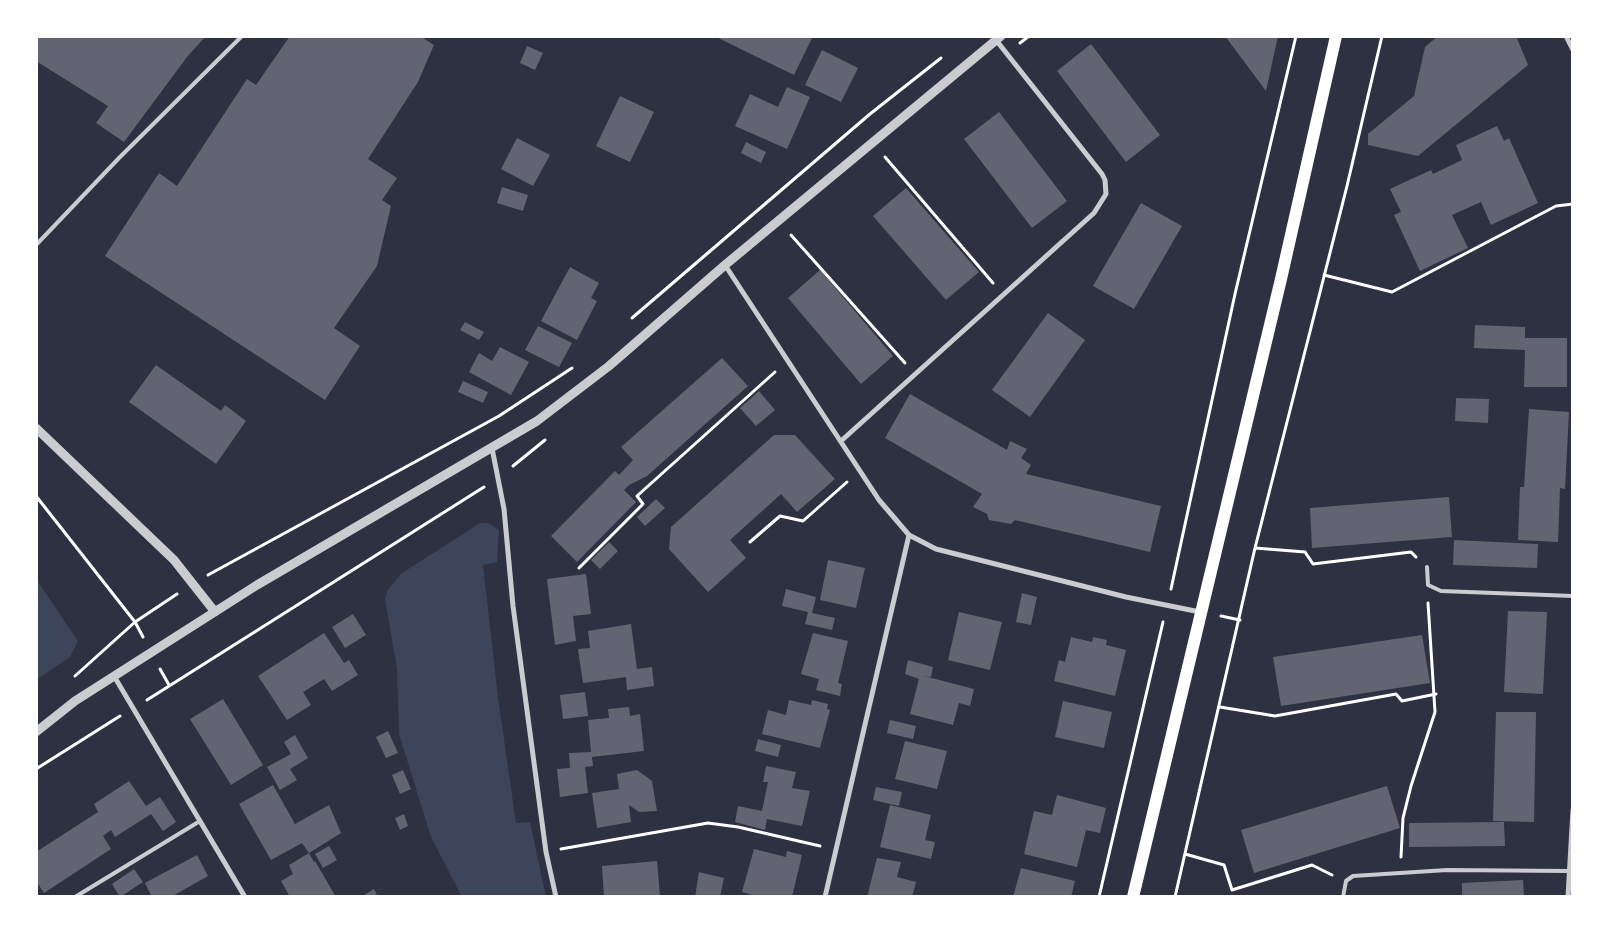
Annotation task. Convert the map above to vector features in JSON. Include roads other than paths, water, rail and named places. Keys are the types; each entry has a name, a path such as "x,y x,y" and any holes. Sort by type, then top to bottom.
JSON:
{"main road":[{"path":"1133,897 1281,279 1336,36"}],"street":[{"path":"1566,36 1573,50"},
{"path":"36,732 75,702 215,612 537,421 583,387 725,265 998,38 1102,174 1106,186 1106,194 1094,213 841,441"},
{"path":"725,265 885,508 909,535 936,549 1167,606 1200,612"},
{"path":"36,428 174,560 215,612"},
{"path":"492,448 504,509 512,606 546,852 556,897"},
{"path":"825,897 909,535"},
{"path":"114,676 245,897"},
{"path":"1568,897 1573,810"}],"lane":[{"path":"36,245 119,158 242,36"},
{"path":"1427,567 1428,585 1441,591 1573,596"},
{"path":"75,897 200,820"},
{"path":"1343,897 1346,881 1353,876 1448,870 1568,871"}]}
